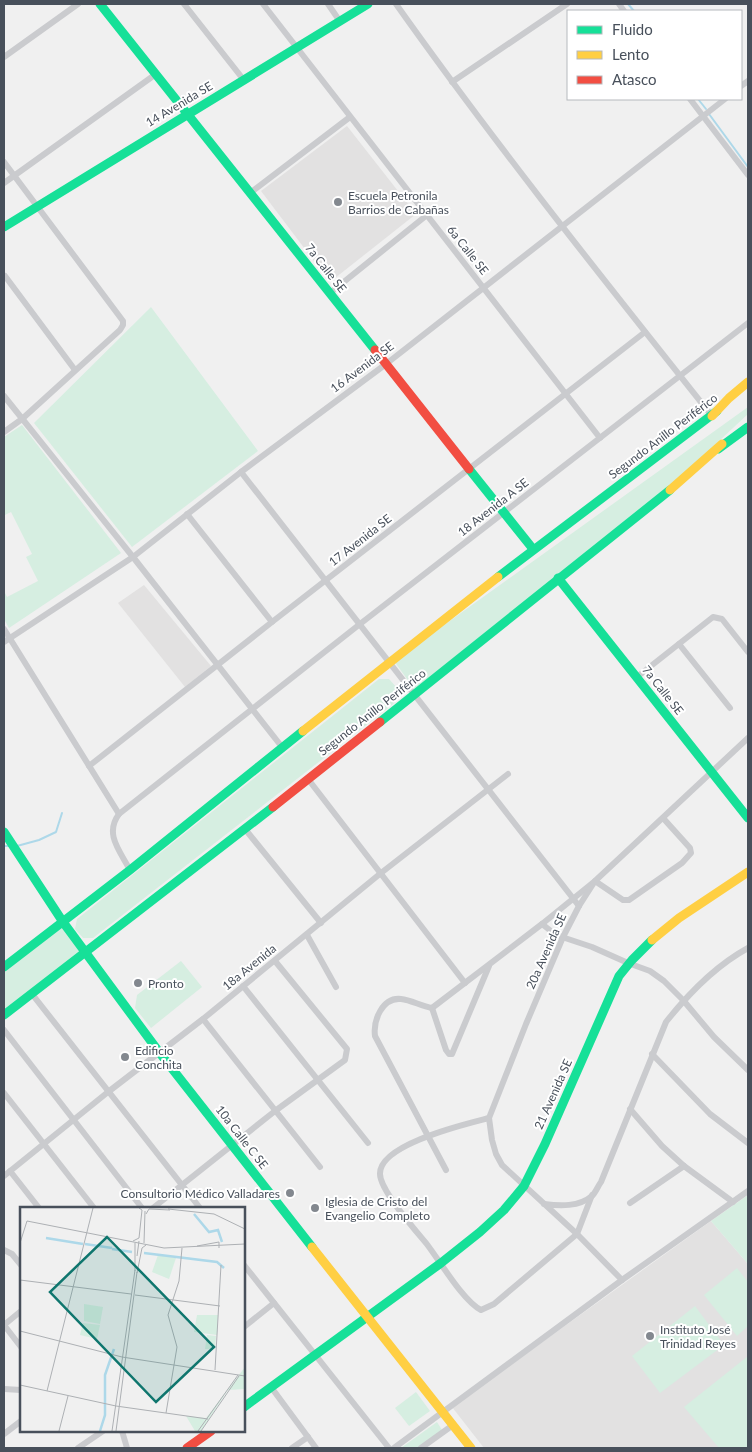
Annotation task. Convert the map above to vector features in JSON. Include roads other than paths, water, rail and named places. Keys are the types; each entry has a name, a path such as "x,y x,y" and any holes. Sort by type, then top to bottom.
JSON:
{"main road":[{"name":"7a Calle SE","path":"100,4 533,549"},
{"name":"14 Avenida SE","path":"4,227 368,4"},
{"path":"712,416 748,382"},
{"name":"Segundo Anillo Periférico","path":"4,967 130,870 282,747 533,549 748,388"},
{"name":"Segundo Anillo Periférico","path":"4,1015 415,695 668,491 718,449 748,420"},
{"path":"718,449 748,427"},
{"name":"7a Calle SE","path":"558,578 748,818"},
{"name":"10a Calle C SE","path":"4,833 63,922 159,1052 471,1448"},
{"name":"21 Avenida SE","path":"245,1406 441,1263 504,1210 524,1186 545,1144 619,976 628,963 653,939 681,917 748,872"},
{"path":"187,1448 210,1432"}],"street":[{"path":"4,57 78,4"},
{"path":"184,4 243,79"},
{"name":"6a Calle SE","path":"263,4 600,438"},
{"path":"328,4 340,20"},
{"path":"396,4 452,82 562,226 712,416"},
{"path":"452,82 567,4"},
{"path":"4,183 156,74"},
{"path":"691,100 748,176"},
{"name":"16 Avenida SE","path":"7,640 133,557 241,472 386,364 724,100"},
{"path":"250,193 350,117"},
{"path":"4,162 123,321 124,326 22,419 4,432"},
{"path":"330,293 427,216"},
{"path":"6,276 75,370"},
{"name":"18 Avenida A SE","path":"119,814 748,323"},
{"name":"17 Avenida SE","path":"89,766 645,332"},
{"path":"4,396 282,747"},
{"path":"241,472 579,906"},
{"path":"186,514 272,622"},
{"path":"637,677 713,617 717,616 722,619 748,652"},
{"path":"4,629 7,640 119,814 113,822 112,835 130,870"},
{"path":"679,644 730,708"},
{"name":"20a Avenida SE","path":"489,1118 563,937 595,881 748,738"},
{"name":"18a Avenida","path":"4,1176 308,935 381,873 508,774"},
{"path":"308,779 465,983"},
{"path":"432,1008 595,881 623,900 629,900 688,858 691,854 690,848 663,818"},
{"path":"245,829 320,923"},
{"path":"542,924 556,935 592,947 650,971 664,981 683,1000 714,1037 748,1070"},
{"path":"308,935 336,988"},
{"path":"622,1280 577,1234 502,1165 492,1140 489,1118 428,1135 390,1156 382,1164 380,1174 383,1185 468,1301 481,1310 494,1304 577,1234 592,1195 601,1182 666,1022 700,982 748,948"},
{"path":"154,1207 275,1111 345,1060 347,1049 275,961"},
{"path":"432,1008 446,1050 451,1054 455,1050 489,964"},
{"path":"243,986 368,1143"},
{"path":"32,994 199,1207"},
{"path":"432,1008 398,999 389,1002 382,1008 377,1016 374,1027 375,1036 446,1170"},
{"path":"203,1019 320,1167"},
{"path":"4,1030 141,1207"},
{"path":"652,1054 710,1114 748,1143"},
{"path":"4,1093 93,1207"},
{"path":"630,1109 662,1146 684,1166 733,1202"},
{"path":"630,1203 684,1166"},
{"path":"10,1171 39,1207"},
{"path":"394,1448 622,1280 748,1191"},
{"path":"543,1203 556,1206 568,1205 578,1203 592,1195"},
{"path":"5,1250 12,1254 20,1264"},
{"path":"245,1266 389,1448"},
{"path":"245,1326 274,1303"},
{"path":"20,1312 4,1325 20,1345"},
{"path":"271,1387 316,1448"},
{"path":"4,1388 20,1390"},
{"path":"4,1434 20,1422"},
{"path":"421,1448 453,1425"},
{"path":"78,1448 102,1432"},
{"path":"122,1432 127,1448"},
{"path":"292,1448 308,1437"}],"waterway":[{"path":"628,4 633,10"},
{"path":"699,100 706,109"},
{"path":"709,114 748,167"},
{"path":"17,846 39,840 56,832 62,813"},
{"path":"4,846 9,846"}],"place":[{"name":"Escuela Petronila Barrios de Cabañas","path":"338,202"},
{"name":"Pronto","path":"138,983"},
{"name":"Edificio Conchita","path":"125,1057"},
{"name":"Consultorio Médico Valladares","path":"290,1193"},
{"name":"Iglesia de Cristo del Evangelio Completo","path":"315,1208"},
{"name":"Instituto José Trinidad Reyes","path":"650,1336"}]}
